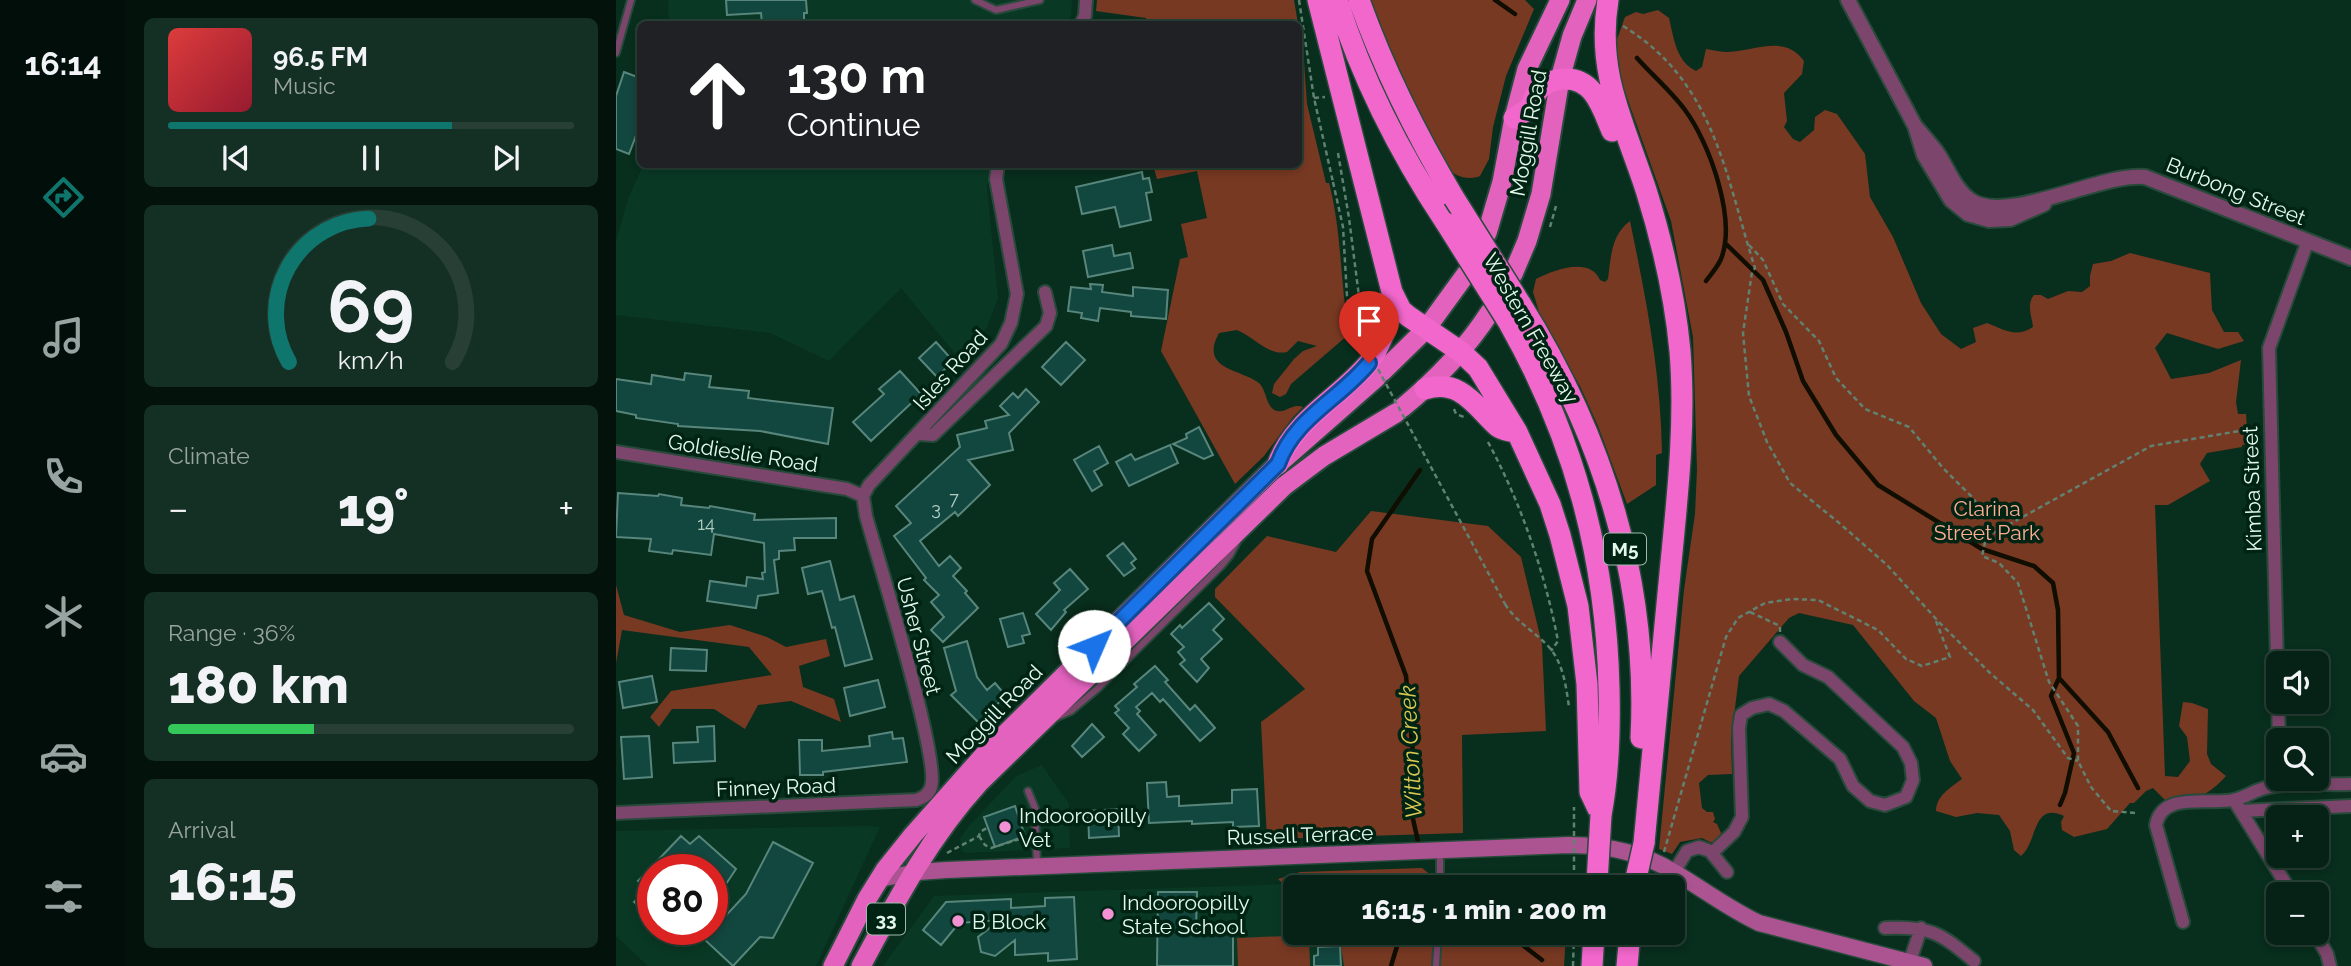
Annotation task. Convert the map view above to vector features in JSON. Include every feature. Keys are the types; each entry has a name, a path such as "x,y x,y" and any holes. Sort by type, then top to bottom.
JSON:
{"highway":[{"path":"1318,0 1392,292 1401,310 1461,352 1478,368 1517,432 1553,514 1578,606 1587,684 1590,792 1601,815"},
{"name":"Western Freeway","path":"1337,0 1379,104 1412,168 1525,353 1558,424 1575,473 1595,545 1606,616 1609,692 1606,788 1601,815 1598,875"},
{"name":"Western Freeway","path":"1359,0 1404,110 1454,198 1503,300 1555,361 1586,425 1617,515 1635,605 1643,697 1641,817 1634,875"},
{"name":"Moggill Road","path":"1487,233 1502,182 1514,118 1532,56 1560,0"},
{"name":"Moggill Road","path":"1513,274 1530,232 1541,194 1560,79 1572,36 1587,0"},
{"path":"1608,0 1604,47 1608,79 1647,191 1660,243 1675,318 1682,385 1677,502 1641,817"},
{"path":"1514,118 1531,107 1542,86 1560,79 1582,83 1592,91 1622,154 1648,246 1670,343 1681,434"},
{"path":"1278,464 1285,446 1298,428 1426,330 1466,274"},
{"path":"1376,367 1390,318 1392,292"},
{"name":"Moggill Road","path":"861,966 911,873 954,811 1283,486 1306,468 1399,410 1425,389 1461,352 1503,300"},
{"path":"1425,389 1436,387 1460,392 1481,407 1497,427 1517,432"},
{"name":"Moggill Road","path":"833,966 879,879 913,835 998,740 1278,464"},
{"path":"1592,966 1593,945"},
{"path":"1627,966 1629,945"}],"main road":[{"name":"Russell Terrace","path":"879,879 911,873 1037,866 1596,846 1631,854 1674,872 1736,912 1759,923 1917,964"}],"street":[{"path":"1082,21 1086,0"},
{"name":"Burbong Street","path":"1848,0 1915,126 1936,151 1961,192 1976,204 2003,207 2064,195 2122,177 2146,177 2351,258"},
{"name":"Isles Road","path":"863,496 869,485 1002,344 1011,323 1017,295 996,179 997,168"},
{"name":"Kimba Street","path":"2279,728 2269,348 2308,243"},
{"name":"Isles Road","path":"918,434 933,435 1046,326 1049,313 1045,292"},
{"name":"Goldieslie Road","path":"616,452 847,489 863,496"},
{"name":"Usher Street","path":"863,496 866,516 923,722 933,774 932,786"},
{"path":"1712,853 1726,841 1741,821 1739,728 1741,715 1752,708 1769,704 1784,711 1840,759 1853,786 1870,801 1885,805 1906,797 1913,780 1911,763 1903,747 1828,677 1803,665 1780,642"},
{"path":"2329,783 2351,784"},
{"name":"Finney Road","path":"616,813 916,800 925,797 932,786"},
{"path":"2238,805 2266,787"},
{"path":"2183,922 2157,828 2160,814 2172,805 2351,806"},
{"path":"2238,805 2285,882"},
{"path":"1674,872 1684,855 1691,849 1701,847 1712,853 1727,872"},
{"path":"1885,928 1921,929 1941,935 1974,961"},
{"name":"Russell Terrace","path":"1917,964 1921,929"},
{"path":"2322,945 2330,966"}],"lane":[{"path":"616,53 631,0"},
{"path":"975,0 996,10 1040,0"},
{"path":"1028,791 1035,808 1037,866"},
{"path":"1440,851 1440,875"},
{"path":"1436,966 1437,945"}],"path":[{"path":"1299,0 1314,98 1343,228 1347,296 1355,329 1505,604 1515,618 1552,650 1560,664 1566,690"},
{"path":"1620,25 1661,53 1686,86 1715,135 1730,177 1754,270 1743,333 1749,396 1767,442 1790,484 1887,565 1990,673 2033,710 2068,758 2078,761"},
{"path":"1314,98 1323,96 1329,101"},
{"path":"1337,149 1348,207 1362,320 1368,332"},
{"path":"1747,243 1763,260 1783,304 1819,341 1836,378 1865,409 1909,427 1974,499 1990,535"},
{"path":"1454,409 1456,414 1469,419"},
{"path":"2136,813 2111,811 2091,787 2078,761 2078,726 2049,682 2018,583 1999,563 1982,556 1986,542 1990,535 2151,446 2269,426"},
{"path":"1484,434 1513,492 1532,548 1558,641 1552,650"},
{"path":"1663,853 1726,637 1738,618 1765,603 1792,599 1818,600 1878,630 1906,659 1922,666 1950,657 1935,618"},
{"path":"1749,612 1780,626 1780,642"},
{"path":"1574,807 1574,875"},
{"path":"947,853 979,836 980,832 987,828"},
{"path":"979,836 985,845 991,848 1036,836"},
{"path":"1573,966 1574,945"}],"shaded area":[{"path":"668,0 1072,0 1068,21 669,21"},
{"path":"642,168 989,168 987,188 998,298 987,327 962,362 901,288 829,361 770,333 616,315 616,241 628,199"},
{"path":"1042,765 1069,804 1070,848 966,853 961,850 960,839 968,827 1016,776"},
{"path":"880,827 816,966 648,966 616,936 616,831"},
{"name":"Indooroopilly State School","path":"1283,884 1283,945 1374,945 1371,966 883,966 934,896"}],"green space":[{"path":"1097,0 1294,0 1298,21 1148,21 1146,18 1096,11"},
{"path":"1370,0 1525,0 1534,9 1506,76 1493,127 1489,159 1480,176 1461,177 1445,167 1397,72"},
{"name":"Clarina Street Park","path":"1658,10 1669,18 1680,55 1689,67 1696,71 1702,67 1706,49 1728,52 1779,46 1788,48 1804,61 1802,74 1784,93 1787,121 1784,127 1793,139 1800,142 1814,130 1815,117 1825,110 1837,114 1865,154 1870,197 1893,237 1921,303 1941,334 1961,349 1976,342 1973,328 1987,323 2016,332 2033,327 2030,306 2034,295 2048,299 2068,291 2082,292 2090,286 2093,264 2111,261 2130,253 2210,273 2212,310 2224,332 2238,332 2244,341 2218,349 2167,333 2155,348 2171,379 2209,373 2241,360 2236,402 2238,414 2246,414 2248,444 2207,453 2200,464 2210,481 2168,505 2155,505 2165,776 2178,777 2190,761 2187,737 2179,726 2183,702 2192,703 2208,709 2207,754 2211,764 2226,776 2213,789 2194,798 2168,803 2153,788 2134,803 2130,803 2107,829 2074,837 2062,830 2061,822 2064,816 2046,814 2041,818 2021,856 2014,850 2010,831 1999,815 1977,813 1956,817 1936,811 1941,796 1962,779 1950,761 1936,718 1914,701 1853,625 1799,613 1789,618 1739,676 1731,740 1732,774 1708,775 1699,783 1702,808 1713,812 1713,822 1721,833 1718,842 1702,838 1680,842 1672,854 1659,849 1684,590 1695,514 1697,470 1693,337 1671,221 1620,78 1616,42 1625,17 1636,12 1643,14"},
{"path":"1302,48 1307,104 1335,211 1348,335 1291,384 1286,394 1280,397 1272,393 1274,384 1303,351 1317,346 1298,341 1287,352 1280,352 1267,349 1237,330 1219,333 1214,345 1214,355 1219,362 1260,384 1273,409 1281,411 1296,406 1303,407 1264,456 1235,484 1161,351 1180,259 1188,257 1181,224 1207,218 1197,171 1157,179 1154,168 1302,168"},
{"path":"1630,221 1656,365 1662,453 1656,455 1656,485 1627,504 1598,426 1580,386 1541,319 1533,292 1536,279 1571,267 1588,268 1605,282 1608,279 1615,240"},
{"path":"1371,511 1488,526 1521,557 1542,644 1546,731 1462,735 1463,833 1267,839 1261,722 1305,689 1215,597 1215,589 1267,536 1336,552"},
{"path":"616,585 624,615 680,632 730,625 767,637 786,647 826,639 830,656 799,666 803,687 834,699 841,722 791,701 758,705 745,729 714,709 672,709 659,727 650,717 671,691 772,675 749,647 622,630 616,663"},
{"path":"1422,868 1431,875 1291,875 1300,872"},
{"path":"1283,936 1283,945 1309,945 1310,966 1238,966 1237,938"},
{"path":"1341,945 1565,945 1564,966 1344,966"}],"building":[{"path":"726,0 806,0 807,13 804,13 804,21 762,21 761,13 727,15"},
{"path":"624,72 637,77 637,133 629,154 616,149 616,96"},
{"path":"1142,172 1143,179 1149,178 1152,192 1146,193 1151,220 1120,227 1115,207 1082,214 1076,187"},
{"path":"1112,245 1114,256 1130,253 1133,268 1088,277 1083,251"},
{"path":"1090,284 1103,285 1102,292 1133,296 1133,287 1168,290 1166,319 1131,316 1131,312 1100,308 1098,321 1081,318 1082,313 1068,311 1071,287 1091,289"},
{"path":"936,342 953,361 937,377 919,358"},
{"path":"1066,342 1085,360 1061,385 1042,367"},
{"path":"900,371 921,394 871,441 853,422 884,394 879,389"},
{"path":"685,373 711,376 709,387 749,391 748,398 833,408 828,444 760,431 678,426 636,418 636,415 616,411 616,379 651,384 652,375 684,380"},
{"path":"1026,389 1039,402 1009,433 1013,450 968,460 990,485 958,516 955,512 920,541 939,566 950,556 961,568 953,576 978,608 943,642 931,630 944,617 931,602 939,595 924,580 926,578 894,536 911,523 896,506 960,447 957,435 987,428 985,421 1009,415 1000,406 1013,393 1018,398"},
{"path":"1199,427 1213,455 1204,459 1173,444 1187,438 1186,434"},
{"path":"1170,445 1178,463 1129,486 1116,462 1131,454 1135,460"},
{"path":"1099,446 1108,463 1094,471 1102,485 1092,491 1074,460"},
{"path":"618,493 659,494 682,498 681,505 710,506 755,514 754,520 836,518 836,538 794,538 795,550 779,551 779,559 774,560 778,593 758,596 756,608 707,601 710,581 746,586 747,577 763,579 764,543 714,534 711,555 673,550 672,554 649,551 651,539 616,537"},
{"path":"1123,543 1136,559 1131,563 1135,568 1124,576 1107,556"},
{"path":"830,561 840,600 854,596 872,659 845,666 822,591 808,594 802,568"},
{"path":"1070,569 1088,589 1064,610 1066,612 1051,630 1036,614 1060,590 1054,583"},
{"path":"1209,603 1224,619 1213,630 1222,639 1201,659 1209,668 1197,682 1180,664 1185,660 1178,652 1184,647 1171,634 1180,625 1182,628"},
{"path":"1023,613 1030,634 1022,636 1024,643 1008,647 1000,619"},
{"path":"967,641 977,677 987,690 995,683 1006,696 978,722 951,695 956,691 944,648"},
{"path":"671,648 707,650 706,671 670,670"},
{"path":"1155,666 1168,680 1165,682 1190,710 1195,705 1215,728 1200,741 1163,699 1160,702 1152,693 1136,707 1140,711 1137,714 1156,735 1139,751 1123,734 1129,728 1115,713 1119,710 1115,706 1137,687 1134,684"},
{"path":"652,676 657,702 623,708 619,682"},
{"path":"878,680 885,707 850,716 844,688"},
{"path":"1092,724 1104,737 1082,757 1072,746"},
{"path":"714,726 715,761 674,763 673,743 698,742 697,727"},
{"path":"892,732 893,739 903,738 907,762 823,772 823,775 800,775 799,740 822,740 822,751 870,746 869,736"},
{"path":"649,736 652,777 624,779 621,737"},
{"path":"1166,782 1167,797 1179,796 1179,806 1232,803 1232,790 1257,789 1259,826 1233,827 1233,822 1149,823 1147,783"},
{"name":"Indooroopilly Vet","path":"1015,806 1025,836 995,847 984,817"},
{"path":"1118,809 1119,836 1089,838 1088,811"},
{"path":"681,836 690,844 699,836 719,854 664,854"},
{"path":"773,842 813,863 773,938 760,937 733,966 710,945 728,945 728,913 746,894"},
{"path":"728,862 736,869 728,881"},
{"path":"1158,892 1197,892 1196,929 1233,929 1233,966 1157,966"},
{"path":"1074,897 1077,959 1048,961 1048,953 1015,955 1015,940 995,956 981,952 978,937 1000,920 959,923 941,945 923,930 946,902 1011,899 1011,908 1045,906 1045,898"},
{"path":"1340,946 1341,966 1314,966 1318,947"}],"waterway":[{"name":"Witton Creek","path":"1495,0 1515,14"},
{"name":"Witton Creek","path":"1637,58 1685,110 1703,141 1718,182 1726,223 1725,242 1721,259 1706,281"},
{"path":"1725,243 1763,280 1786,332 1803,381 1836,435 1878,485 1982,549 2034,566 2053,583 2058,610 2059,678 2108,732 2138,788"},
{"name":"Witton Creek","path":"1419,846 1411,810 1415,776 1406,676 1367,571 1372,539 1420,470"},
{"path":"2059,678 2051,696 2074,753 2060,805"},
{"name":"Witton Creek","path":"1391,966 1397,945"},
{"path":"1523,945 1542,960"}],"place":[{"name":"Indooroopilly Vet","path":"1005,827"},
{"name":"Indooroopilly State School","path":"1108,914"},
{"name":"B Block","path":"958,921"}],"route":[{"path":"1094,646 1278,464 1285,446 1298,428 1369,363"}]}
